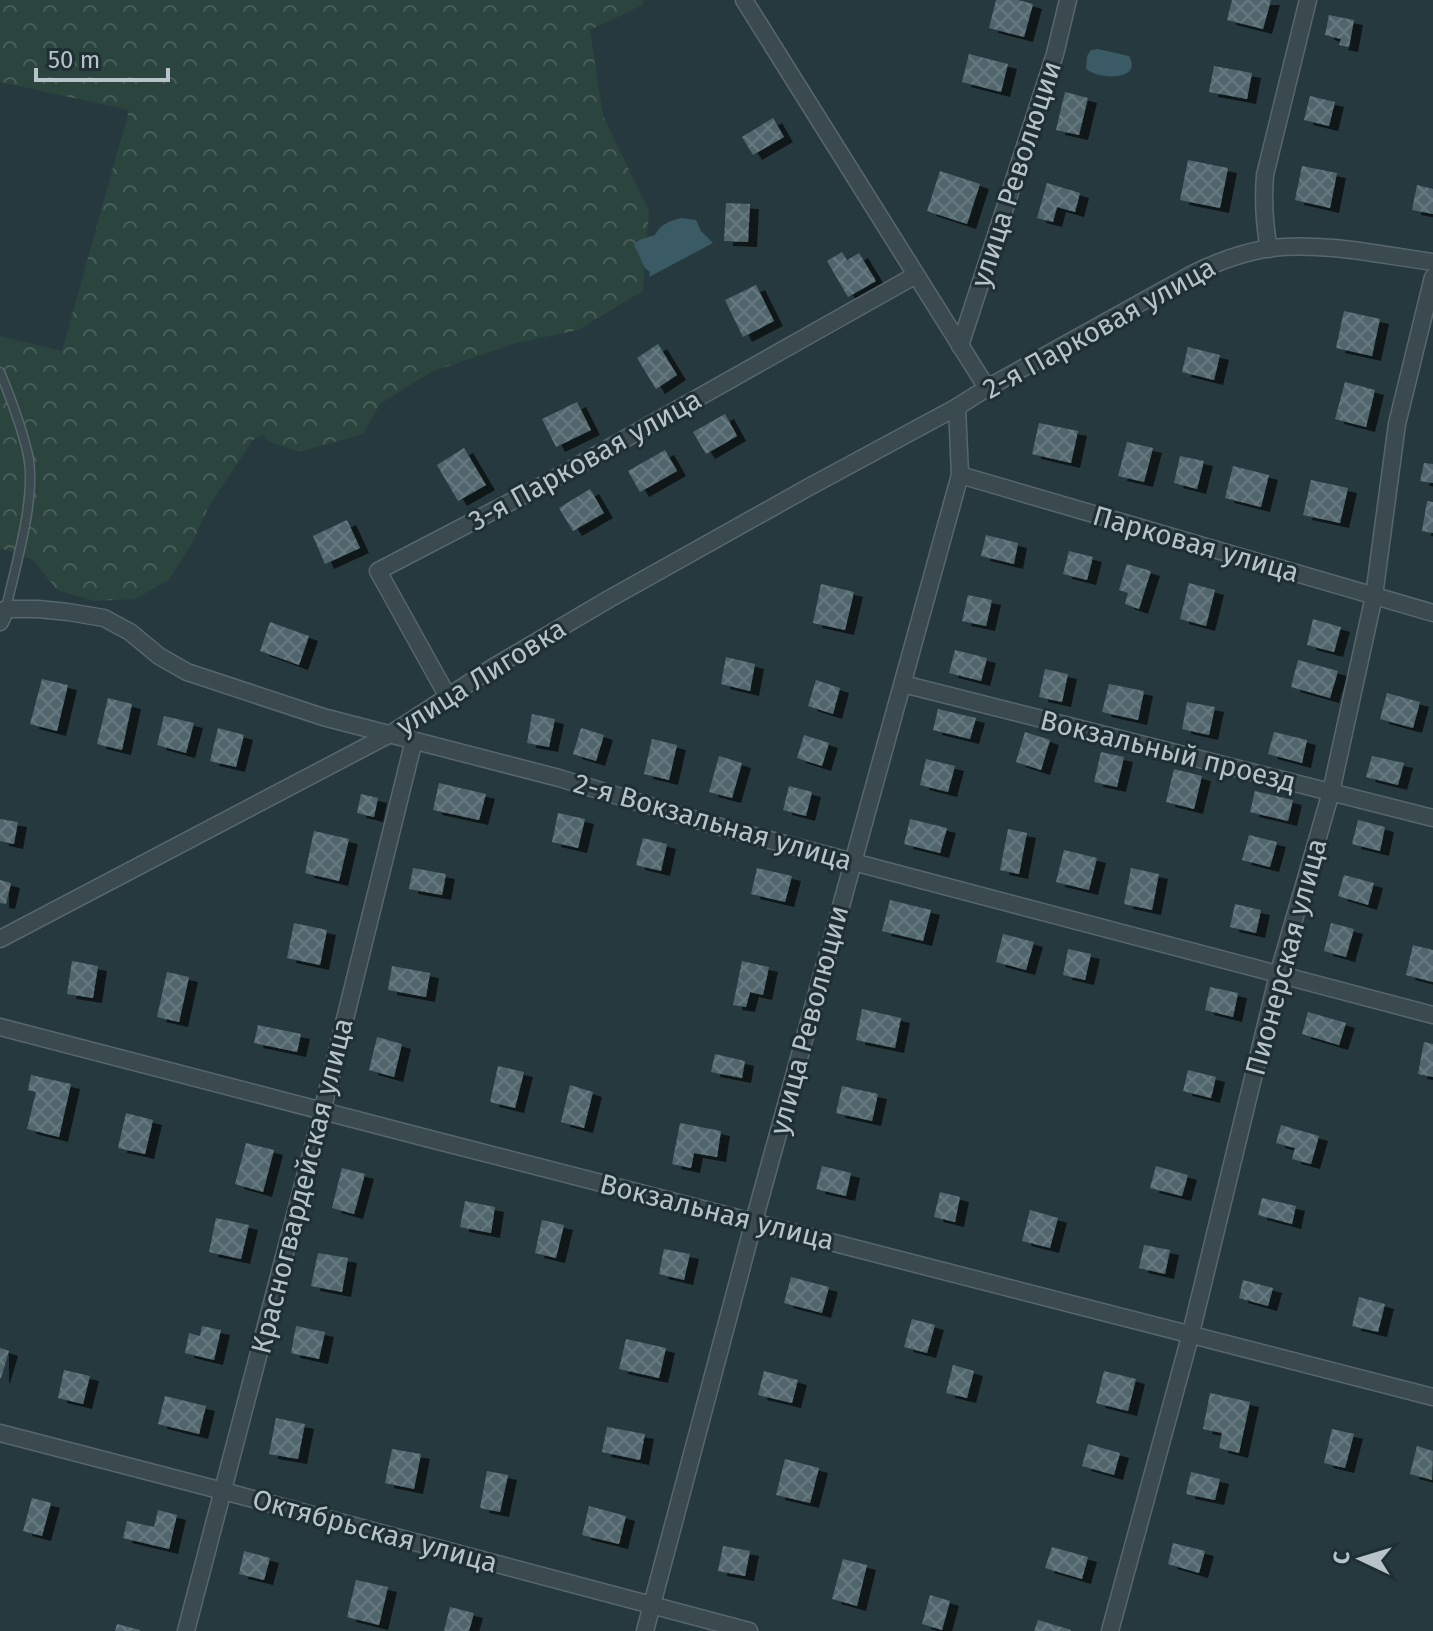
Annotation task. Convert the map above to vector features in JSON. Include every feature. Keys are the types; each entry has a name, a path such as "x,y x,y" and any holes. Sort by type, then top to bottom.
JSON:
{"street":[{"path":"744,0 987,388"},
{"name":"улица Революции","path":"960,346 1055,54 1068,0"},
{"path":"1269,249 1264,227 1265,175 1308,0"},
{"name":"2-я Парковая улица","path":"957,407 1216,263 1269,249 1295,247 1322,247 1433,262"},
{"name":"3-я Парковая улица","path":"448,697 378,571 543,485 916,275"},
{"name":"Пионерская улица","path":"1110,1631 1191,1333 1278,975 1331,792 1374,596 1397,424 1433,277"},
{"name":"улица Революции","path":"645,1631 754,1221 960,475 957,407"},
{"name":"улица Лиговка","path":"0,939 392,733 609,599 957,407"},
{"name":"Парковая улица","path":"960,475 1433,613"},
{"name":"2-я Вокзальная улица","path":"3,616 53,610 104,618 130,632 159,656 187,672 323,717 559,778 713,825 1433,1015"},
{"name":"Вокзальный проезд","path":"903,684 1433,818"},
{"name":"Красногвардейская улица","path":"186,1631 322,1112 414,740"},
{"name":"Вокзальная улица","path":"0,1027 1433,1397"},
{"name":"Октябрьская улица","path":"0,1433 749,1631"}],"lane":[{"path":"0,372 28,457 30,500 3,616"}],"green space":[{"path":"0,0 644,0 642,5 590,30 603,116 649,211 643,291 578,330 517,343 431,372 380,404 363,434 300,452 269,442 263,434 253,440 209,506 192,543 169,580 135,599 94,601 57,590 33,560 0,548 0,336 62,351 129,110 0,82"}],"water":[{"path":"1091,50 1129,56 1132,64 1130,70 1118,76 1092,73 1086,69 1087,56"},
{"path":"682,218 696,220 701,231 713,243 649,277 650,272 634,246 639,240 655,235 666,223"}],"building":[{"path":"996,0 1033,4 1024,37 989,28"},
{"path":"1232,0 1271,0 1263,29 1227,20"},
{"path":"1329,15 1354,20 1349,47 1339,45 1341,39 1325,35"},
{"path":"969,54 1008,64 1001,92 962,82"},
{"path":"1214,66 1252,73 1247,99 1209,92"},
{"path":"1065,92 1088,98 1079,135 1056,130"},
{"path":"1310,96 1335,102 1329,126 1304,120"},
{"path":"773,118 784,137 753,155 742,137"},
{"path":"1188,160 1228,168 1220,208 1180,200"},
{"path":"1302,166 1337,173 1330,208 1295,200"},
{"path":"940,171 980,184 967,224 927,211"},
{"path":"1047,183 1080,193 1075,212 1057,207 1053,222 1037,218"},
{"path":"1417,185 1433,189 1433,214 1412,210"},
{"path":"726,203 750,204 748,242 724,241"},
{"path":"842,252 847,260 859,253 876,281 848,297 827,261"},
{"path":"756,285 774,321 743,337 725,300"},
{"path":"1344,311 1380,319 1372,356 1336,348"},
{"path":"658,344 677,375 656,389 637,358"},
{"path":"1188,347 1220,355 1214,380 1182,372"},
{"path":"1345,382 1375,390 1366,427 1335,419"},
{"path":"577,402 591,430 556,447 542,419"},
{"path":"725,414 737,436 706,454 693,432"},
{"path":"1039,423 1078,431 1071,463 1032,454"},
{"path":"1127,442 1153,448 1144,482 1118,476"},
{"path":"464,448 486,485 458,501 437,465"},
{"path":"665,450 677,471 640,492 628,471"},
{"path":"1180,456 1204,461 1197,489 1174,483"},
{"path":"1424,463 1433,464 1433,483 1420,481"},
{"path":"1233,466 1269,475 1261,507 1225,498"},
{"path":"1311,480 1348,488 1340,523 1303,515"},
{"path":"590,489 604,513 573,531 559,508"},
{"path":"1427,501 1433,502 1433,533 1422,531"},
{"path":"347,520 360,548 325,564 313,536"},
{"path":"986,535 1018,543 1014,564 981,556"},
{"path":"1069,551 1093,557 1087,580 1063,574"},
{"path":"1127,564 1151,571 1139,609 1125,604 1128,593 1119,590"},
{"path":"1189,583 1215,590 1206,626 1180,619"},
{"path":"821,584 854,592 845,630 813,623"},
{"path":"968,595 992,600 986,626 962,621"},
{"path":"1313,619 1341,627 1334,652 1307,645"},
{"path":"270,622 309,636 299,665 260,651"},
{"path":"955,650 987,658 981,681 949,673"},
{"path":"726,657 755,664 750,691 721,684"},
{"path":"1298,660 1338,671 1330,698 1291,687"},
{"path":"1045,669 1068,674 1062,702 1039,697"},
{"path":"42,679 68,685 57,731 30,724"},
{"path":"816,680 840,688 833,714 808,706"},
{"path":"1109,684 1144,691 1138,720 1102,712"},
{"path":"1387,693 1420,702 1413,728 1380,719"},
{"path":"108,698 132,704 122,750 97,744"},
{"path":"1187,702 1215,707 1209,735 1182,729"},
{"path":"938,709 976,718 970,739 933,730"},
{"path":"532,714 555,719 549,747 527,743"},
{"path":"164,716 194,723 186,753 157,745"},
{"path":"218,728 244,735 236,767 210,761"},
{"path":"581,728 604,735 596,761 573,754"},
{"path":"1025,732 1050,740 1041,770 1016,762"},
{"path":"1274,732 1307,740 1302,763 1268,754"},
{"path":"804,735 829,743 822,766 797,758"},
{"path":"652,739 677,745 669,780 644,774"},
{"path":"1101,752 1124,757 1117,787 1094,782"},
{"path":"719,756 742,763 732,798 709,792"},
{"path":"1372,756 1404,763 1398,785 1366,777"},
{"path":"926,759 955,766 948,792 920,785"},
{"path":"1174,769 1202,776 1194,809 1166,802"},
{"path":"439,783 486,794 479,820 433,810"},
{"path":"789,786 812,792 806,816 783,810"},
{"path":"1255,791 1293,800 1288,821 1250,812"},
{"path":"361,794 378,798 374,817 357,813"},
{"path":"558,813 585,819 578,848 552,842"},
{"path":"0,819 18,822 14,844 0,841"},
{"path":"910,819 947,828 940,853 904,844"},
{"path":"1358,820 1385,827 1380,851 1352,844"},
{"path":"1008,829 1027,833 1019,874 1000,870"},
{"path":"314,831 349,839 339,881 305,873"},
{"path":"1249,835 1277,842 1270,867 1242,860"},
{"path":"643,838 667,844 661,871 636,865"},
{"path":"1064,850 1097,858 1089,890 1056,882"},
{"path":"413,868 446,874 442,895 409,889"},
{"path":"757,868 792,876 785,902 751,894"},
{"path":"1131,868 1159,874 1152,910 1124,904"},
{"path":"1344,875 1374,883 1368,905 1338,896"},
{"path":"0,880 11,883 6,904 0,903"},
{"path":"890,900 931,910 923,941 882,931"},
{"path":"1235,904 1261,910 1256,933 1230,927"},
{"path":"294,923 327,930 320,965 287,958"},
{"path":"1331,923 1354,929 1346,957 1324,951"},
{"path":"1003,934 1034,942 1026,970 996,962"},
{"path":"1413,945 1433,950 1433,982 1406,975"},
{"path":"1068,949 1091,954 1085,980 1063,975"},
{"path":"72,961 98,966 93,998 67,994"},
{"path":"742,961 769,967 763,995 750,992 746,1007 733,1005"},
{"path":"392,966 430,973 426,997 388,990"},
{"path":"167,972 189,977 179,1022 157,1017"},
{"path":"1210,987 1238,993 1233,1017 1205,1010"},
{"path":"862,1009 901,1018 895,1048 856,1040"},
{"path":"1308,1012 1346,1023 1339,1045 1302,1034"},
{"path":"258,1025 301,1034 297,1052 254,1043"},
{"path":"377,1037 402,1044 394,1077 369,1070"},
{"path":"1424,1042 1433,1044 1433,1077 1418,1074"},
{"path":"715,1054 745,1061 742,1078 711,1072"},
{"path":"498,1066 524,1072 515,1108 490,1102"},
{"path":"1188,1070 1216,1077 1211,1098 1183,1091"},
{"path":"31,1075 71,1084 59,1137 27,1129 36,1092 28,1090"},
{"path":"570,1085 593,1092 584,1128 561,1122"},
{"path":"842,1086 878,1094 872,1121 836,1113"},
{"path":"126,1113 153,1120 145,1154 118,1148"},
{"path":"680,1123 721,1131 717,1157 694,1153 691,1168 672,1164"},
{"path":"1281,1125 1319,1136 1311,1164 1292,1159 1295,1148 1276,1143"},
{"path":"246,1143 274,1150 263,1192 235,1184"},
{"path":"822,1166 851,1173 846,1196 816,1189"},
{"path":"1156,1166 1188,1175 1182,1196 1150,1188"},
{"path":"342,1168 365,1174 354,1214 332,1208"},
{"path":"940,1192 960,1197 955,1222 934,1217"},
{"path":"1262,1198 1296,1206 1292,1224 1258,1215"},
{"path":"465,1201 495,1207 491,1233 460,1227"},
{"path":"1030,1210 1058,1218 1050,1248 1022,1241"},
{"path":"216,1218 249,1225 241,1259 209,1252"},
{"path":"542,1220 564,1225 556,1258 535,1253"},
{"path":"1144,1245 1170,1250 1165,1274 1139,1268"},
{"path":"664,1249 690,1254 684,1280 659,1274"},
{"path":"318,1253 348,1258 342,1292 311,1286"},
{"path":"791,1277 829,1287 822,1313 784,1303"},
{"path":"1243,1280 1273,1288 1268,1306 1239,1298"},
{"path":"1359,1297 1385,1304 1378,1332 1352,1326"},
{"path":"912,1319 935,1325 927,1353 904,1347"},
{"path":"202,1326 221,1330 214,1360 185,1353 189,1333 200,1336"},
{"path":"296,1326 325,1332 319,1359 291,1353"},
{"path":"626,1339 666,1348 659,1378 619,1369"},
{"path":"0,1348 9,1351 1,1378 0,1378"},
{"path":"953,1365 974,1371 967,1398 946,1393"},
{"path":"64,1370 90,1376 83,1404 58,1398"},
{"path":"764,1371 798,1380 792,1403 758,1395"},
{"path":"1104,1371 1136,1379 1128,1411 1096,1403"},
{"path":"1210,1393 1250,1402 1239,1453 1219,1448 1222,1433 1203,1429"},
{"path":"165,1396 206,1406 199,1434 158,1424"},
{"path":"276,1418 305,1424 298,1459 269,1454"},
{"path":"607,1427 645,1434 640,1460 602,1452"},
{"path":"1332,1429 1354,1434 1345,1468 1324,1463"},
{"path":"1088,1444 1120,1453 1114,1475 1082,1466"},
{"path":"1417,1446 1433,1451 1432,1480 1410,1474"},
{"path":"392,1449 421,1454 414,1489 385,1483"},
{"path":"785,1459 819,1468 810,1503 776,1495"},
{"path":"487,1471 508,1475 500,1512 480,1508"},
{"path":"1191,1472 1220,1479 1215,1500 1186,1494"},
{"path":"32,1498 51,1503 42,1536 23,1531"},
{"path":"589,1506 626,1516 619,1544 582,1535"},
{"path":"158,1510 177,1515 169,1549 123,1538 127,1521 154,1527"},
{"path":"1173,1543 1205,1551 1199,1573 1168,1564"},
{"path":"723,1546 750,1551 745,1576 718,1571"},
{"path":"1052,1547 1088,1557 1082,1579 1045,1568"},
{"path":"244,1551 270,1558 264,1580 239,1574"},
{"path":"843,1559 867,1565 857,1606 832,1599"},
{"path":"356,1580 388,1587 379,1625 347,1617"},
{"path":"930,1595 950,1601 942,1630 922,1624"},
{"path":"450,1607 474,1613 469,1631 444,1631"},
{"path":"1038,1620 1071,1630 1034,1631"},
{"path":"117,1624 140,1630 140,1631 115,1631"}]}
